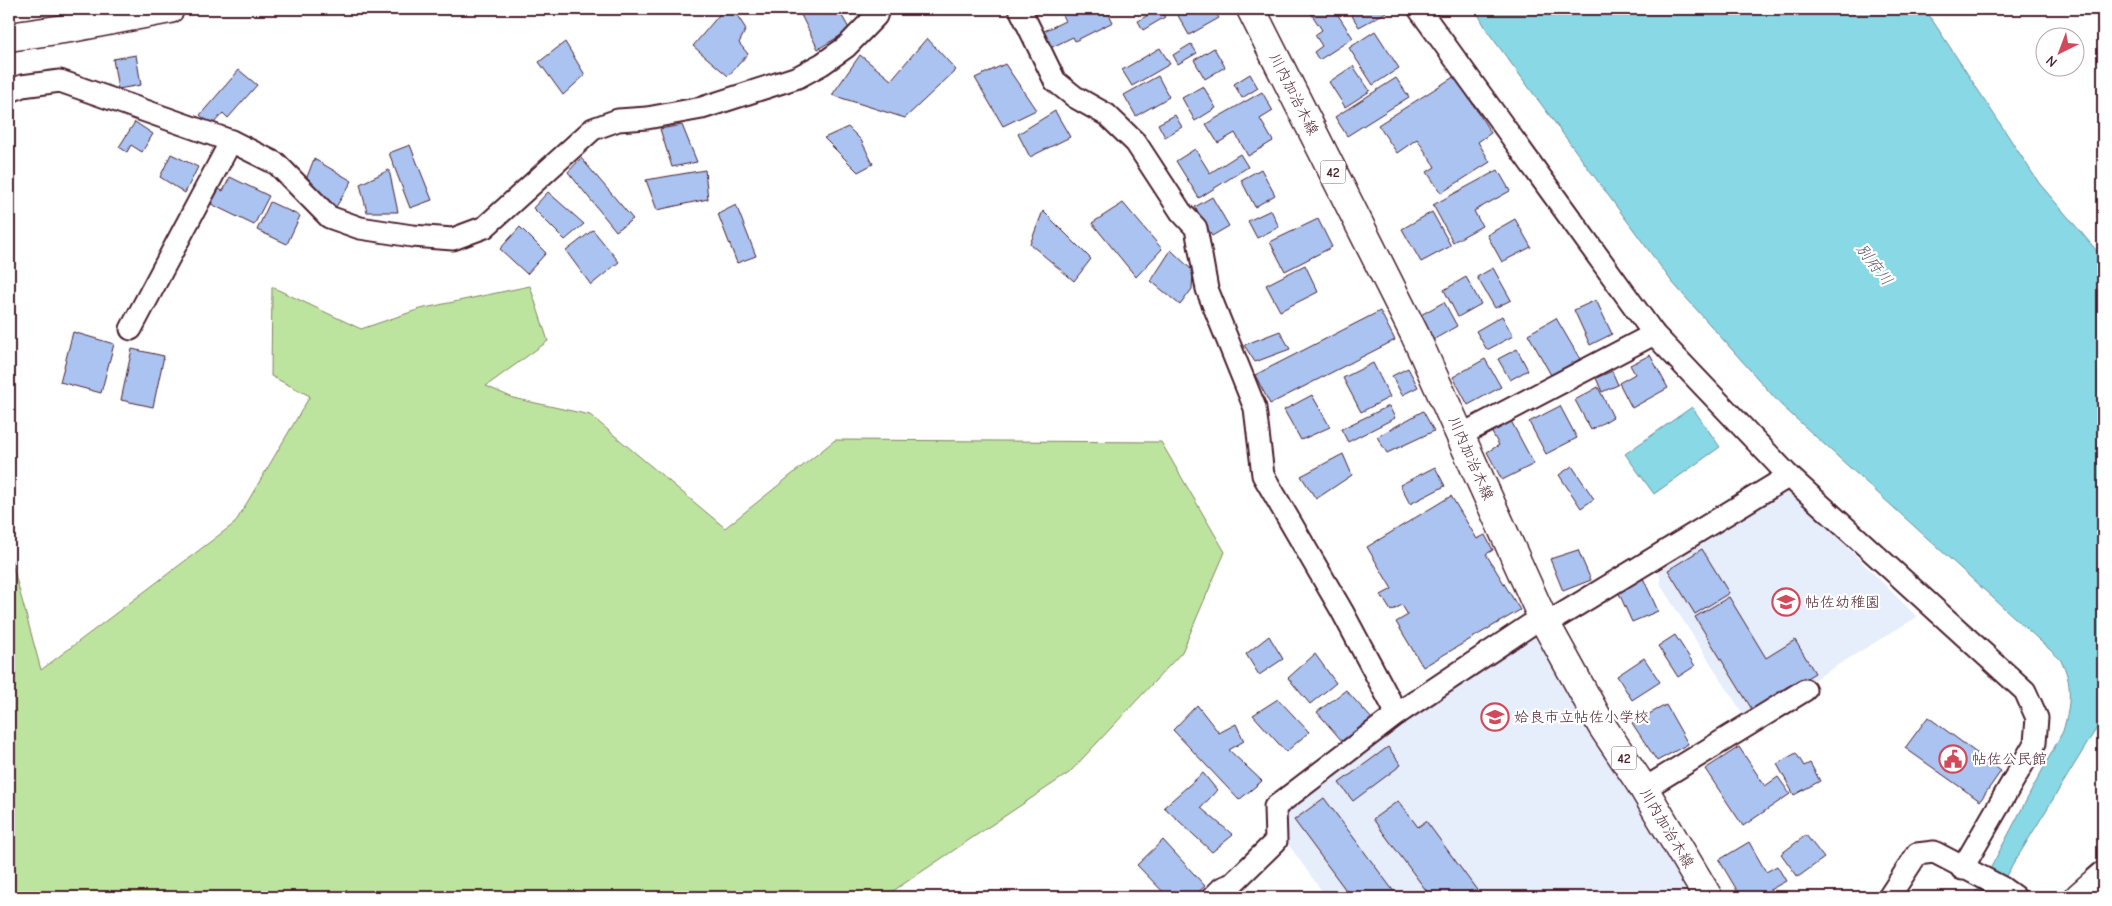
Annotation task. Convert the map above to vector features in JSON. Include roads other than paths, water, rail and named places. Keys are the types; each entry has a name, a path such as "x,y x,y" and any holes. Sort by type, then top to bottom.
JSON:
{"main road":[{"path":"9,37 71,28 170,9"},
{"name":"川内加治木線","path":"1251,9 1415,335 1544,621 1602,726 1644,789 1708,897"},
{"path":"2079,897 2103,876"}],"street":[{"path":"9,92 22,86 60,81 231,141 277,164 329,217 360,228 412,236 453,239 485,227 593,129 618,120 647,118 702,108 798,77 822,64 846,47 876,16 878,9"},
{"path":"1020,9 1055,81 1075,97 1108,115 1136,143 1181,212 1196,228 1207,289 1256,408 1263,475 1342,611 1397,714"},
{"path":"1420,9 1654,334 1789,476 2025,691 2037,718 2035,743 1971,872"},
{"path":"131,329 231,141"},
{"path":"1461,435 1654,334"},
{"path":"1213,897 1222,888 1232,884 1276,842 1275,807 1397,714 1544,621 1789,476"},
{"path":"1644,789 1805,690"},
{"path":"1889,897 1917,854 1934,852 2008,892"}],"water":[{"name":"別府川","path":"1475,9 1925,9 2039,183 2103,258 2103,720 1993,897 1969,897 1980,888 2063,731 2069,704 2069,686 2060,659 1781,405 1672,282 1488,32"},
{"path":"1692,407 1720,447 1654,494 1625,454"}],"place":[{"name":"帖佐幼稚園","path":"1786,602"},
{"name":"姶良市立帖佐小学校","path":"1495,717"},
{"name":"帖佐公民館","path":"1953,759"}]}
